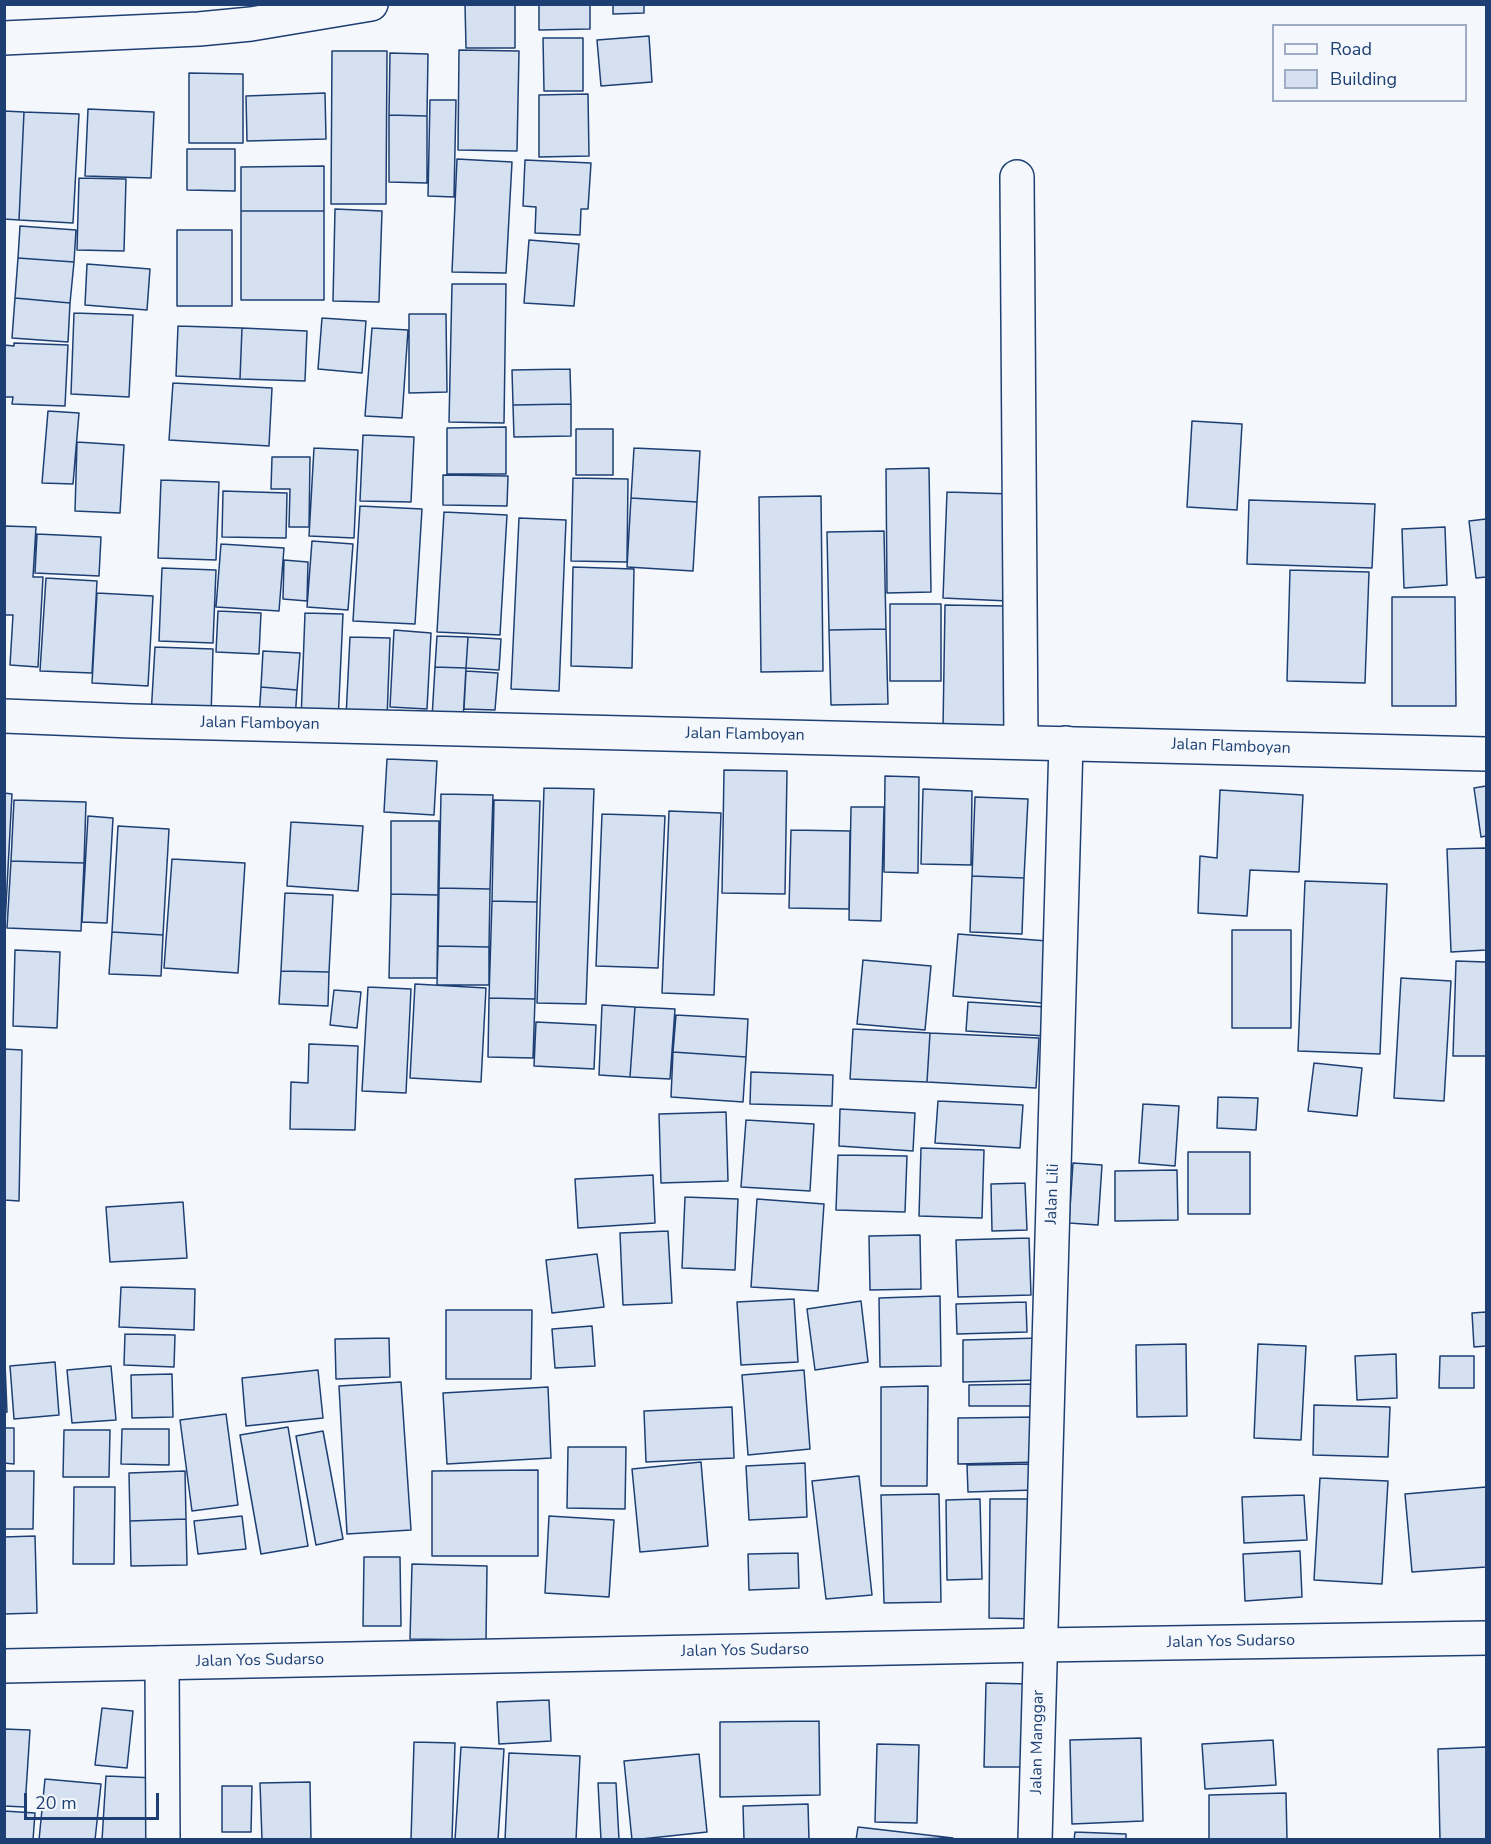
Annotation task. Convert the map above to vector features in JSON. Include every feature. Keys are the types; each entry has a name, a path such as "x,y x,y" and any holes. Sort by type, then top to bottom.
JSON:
{"street":[{"path":"4,38 199,29 251,24 371,4"},
{"path":"1017,177 1021,742"},
{"name":"Jalan Flamboyan","path":"4,716 1486,754"},
{"name":"Jalan Lili","path":"1040,1645 1066,743"},
{"name":"Jalan Yos Sudarso","path":"4,1666 1486,1638"},
{"name":"Jalan Manggar","path":"1035,1839 1040,1645"},
{"path":"162,1664 163,1839"}],"building":[{"path":"465,4 515,4 515,48 466,48"},
{"path":"539,4 590,4 590,29 539,30"},
{"path":"613,4 644,4 644,13 613,14"},
{"path":"649,36 652,82 601,86 597,40"},
{"path":"543,38 583,38 583,91 544,91"},
{"path":"459,50 519,51 517,151 458,150"},
{"path":"332,51 387,51 386,204 331,204"},
{"path":"390,53 428,54 427,116 389,115"},
{"path":"189,73 243,74 243,143 189,143"},
{"path":"325,93 326,139 247,141 246,96"},
{"path":"588,94 589,156 539,157 539,95"},
{"path":"430,100 456,100 454,197 428,196"},
{"path":"88,109 154,112 151,178 85,176"},
{"path":"4,111 24,112 19,220 4,219"},
{"path":"24,112 79,114 73,223 19,220"},
{"path":"389,115 427,116 427,183 389,182"},
{"path":"187,149 235,149 235,191 187,190"},
{"path":"457,159 512,162 506,273 452,272"},
{"path":"525,160 591,163 588,209 581,209 580,235 535,233 536,207 523,206"},
{"path":"324,166 324,211 241,211 241,167"},
{"path":"79,178 126,179 124,251 77,250"},
{"path":"335,209 382,211 379,302 333,301"},
{"path":"241,211 324,211 324,300 241,300"},
{"path":"20,226 76,230 74,262 18,258"},
{"path":"177,230 232,230 232,306 177,306"},
{"path":"529,240 579,244 574,306 524,303"},
{"path":"18,258 74,262 70,303 15,298"},
{"path":"87,264 150,269 147,310 85,305"},
{"path":"452,284 506,284 504,423 449,422"},
{"path":"15,298 70,303 68,342 12,338"},
{"path":"74,313 133,315 129,397 71,394"},
{"path":"409,314 446,314 447,392 409,393"},
{"path":"322,318 366,321 362,373 318,369"},
{"path":"178,326 242,328 240,379 176,376"},
{"path":"242,328 307,331 305,381 240,379"},
{"path":"372,328 408,330 402,418 365,416"},
{"path":"14,343 68,345 65,406 12,404 13,397 4,397 4,345 14,346"},
{"path":"570,369 571,404 513,405 512,370"},
{"path":"173,383 272,388 269,446 169,440"},
{"path":"571,404 571,436 514,437 513,405"},
{"path":"48,411 79,413 73,484 42,483"},
{"path":"1192,421 1242,424 1237,510 1187,507"},
{"path":"506,427 506,474 447,474 447,428"},
{"path":"576,429 613,429 613,475 576,475"},
{"path":"363,435 414,437 411,502 360,501"},
{"path":"77,442 124,445 120,513 75,511"},
{"path":"314,448 358,450 354,538 309,536"},
{"path":"634,448 700,451 697,502 631,498"},
{"path":"272,457 310,457 309,527 289,527 290,489 271,489"},
{"path":"929,468 931,592 887,593 886,469"},
{"path":"443,475 508,476 507,506 443,505"},
{"path":"573,478 628,479 627,562 571,561"},
{"path":"161,480 219,482 216,560 158,558"},
{"path":"223,491 287,493 286,538 222,537"},
{"path":"947,492 1012,494 1008,601 943,598"},
{"path":"821,496 823,671 761,672 759,497"},
{"path":"631,498 697,502 693,571 627,567"},
{"path":"1249,500 1375,504 1372,568 1247,564"},
{"path":"360,506 422,509 415,624 353,621"},
{"path":"444,512 507,515 500,635 437,632"},
{"path":"519,518 566,520 559,691 511,689"},
{"path":"1486,519 1486,577 1476,578 1469,521"},
{"path":"4,526 36,527 33,577 43,577 38,667 10,665 13,615 4,615"},
{"path":"1445,527 1447,585 1404,588 1402,529"},
{"path":"884,531 886,629 829,630 827,532"},
{"path":"37,534 101,537 99,576 35,573"},
{"path":"312,541 353,544 348,610 307,607"},
{"path":"221,544 284,548 279,611 216,607"},
{"path":"284,560 308,562 307,601 283,599"},
{"path":"573,567 634,569 632,668 571,666"},
{"path":"162,568 216,570 213,643 159,641"},
{"path":"1290,570 1369,572 1365,683 1287,681"},
{"path":"46,578 97,581 92,673 40,671"},
{"path":"97,593 153,596 148,686 92,683"},
{"path":"1392,597 1455,597 1456,706 1392,706"},
{"path":"890,604 941,604 941,681 890,681"},
{"path":"945,605 1007,606 1006,729 943,728"},
{"path":"218,611 261,613 259,654 216,652"},
{"path":"305,613 343,614 338,722 301,720"},
{"path":"886,629 888,704 831,705 829,630"},
{"path":"394,630 431,633 427,709 390,707"},
{"path":"437,636 468,637 466,668 435,667"},
{"path":"350,637 390,638 387,719 346,717"},
{"path":"468,637 501,639 499,670 466,668"},
{"path":"155,647 213,649 211,717 151,715"},
{"path":"263,651 300,653 297,690 261,687"},
{"path":"435,667 466,668 463,720 432,718"},
{"path":"466,671 498,673 495,710 464,709"},
{"path":"261,687 297,690 295,720 259,718"},
{"path":"387,759 437,761 434,815 384,812"},
{"path":"724,770 787,771 785,894 722,893"},
{"path":"885,776 919,777 918,873 884,872"},
{"path":"1486,786 1486,836 1481,837 1474,788"},
{"path":"544,788 594,789 586,1004 537,1003"},
{"path":"923,789 972,791 971,865 921,864"},
{"path":"1220,790 1303,795 1299,872 1250,870 1247,916 1198,913 1200,856 1217,858"},
{"path":"4,793 12,794 4,943"},
{"path":"441,794 493,795 490,889 439,888"},
{"path":"975,797 1028,799 1024,878 972,876"},
{"path":"14,800 86,802 84,863 11,861"},
{"path":"494,800 540,801 537,902 492,901"},
{"path":"851,807 884,807 881,921 849,920"},
{"path":"669,811 721,813 714,995 662,993"},
{"path":"602,814 665,816 658,968 596,966"},
{"path":"88,816 113,818 107,923 82,922"},
{"path":"391,821 439,821 438,895 391,894"},
{"path":"291,822 363,826 358,891 287,886"},
{"path":"118,826 169,829 163,935 112,932"},
{"path":"791,830 850,831 849,909 789,908"},
{"path":"1486,848 1486,950 1451,952 1447,849"},
{"path":"172,859 245,863 238,973 164,968"},
{"path":"11,861 84,863 81,931 7,928"},
{"path":"972,876 1024,878 1022,934 970,932"},
{"path":"1305,881 1387,884 1380,1054 1298,1051"},
{"path":"439,888 490,889 489,947 438,946"},
{"path":"285,893 333,895 329,972 281,971"},
{"path":"391,894 438,895 437,978 389,978"},
{"path":"492,901 537,902 535,999 489,998"},
{"path":"1232,930 1291,930 1291,1028 1232,1028"},
{"path":"112,932 163,935 161,976 109,974"},
{"path":"958,934 1047,941 1042,1003 953,996"},
{"path":"438,946 489,947 489,985 437,985"},
{"path":"15,950 60,952 57,1028 13,1026"},
{"path":"863,960 931,966 925,1030 857,1024"},
{"path":"1456,961 1486,962 1486,1056 1453,1056"},
{"path":"281,971 329,972 328,1006 279,1004"},
{"path":"1401,978 1451,981 1444,1101 1394,1098"},
{"path":"415,984 486,988 481,1082 410,1078"},
{"path":"368,987 411,989 406,1093 362,1091"},
{"path":"334,990 361,992 357,1028 330,1025"},
{"path":"489,998 535,999 533,1058 488,1057"},
{"path":"968,1002 1047,1007 1045,1036 966,1031"},
{"path":"602,1005 635,1007 630,1077 599,1075"},
{"path":"635,1007 675,1009 670,1079 630,1077"},
{"path":"676,1015 748,1019 746,1057 673,1052"},
{"path":"536,1022 596,1025 594,1069 534,1066"},
{"path":"853,1029 930,1033 927,1082 850,1079"},
{"path":"930,1033 1039,1038 1036,1088 927,1082"},
{"path":"309,1044 358,1046 355,1130 290,1129 291,1082 308,1083"},
{"path":"4,1049 22,1050 19,1201 4,1200"},
{"path":"673,1052 746,1057 743,1102 671,1097"},
{"path":"1314,1063 1362,1068 1357,1116 1308,1111"},
{"path":"751,1072 833,1075 832,1106 750,1104"},
{"path":"1218,1097 1258,1098 1256,1130 1217,1128"},
{"path":"938,1101 1023,1105 1020,1148 935,1143"},
{"path":"1143,1104 1179,1106 1175,1166 1139,1163"},
{"path":"840,1109 915,1113 913,1151 839,1146"},
{"path":"726,1112 728,1181 661,1183 659,1114"},
{"path":"746,1120 814,1124 810,1191 741,1187"},
{"path":"921,1148 984,1150 982,1218 919,1216"},
{"path":"1188,1152 1250,1152 1250,1214 1188,1214"},
{"path":"838,1155 907,1156 905,1212 836,1210"},
{"path":"1073,1163 1102,1165 1098,1225 1069,1223"},
{"path":"1177,1170 1178,1220 1115,1221 1115,1171"},
{"path":"653,1175 655,1223 578,1228 575,1179"},
{"path":"1025,1183 1027,1230 992,1231 991,1184"},
{"path":"685,1197 738,1199 735,1270 682,1268"},
{"path":"757,1199 824,1204 818,1291 751,1287"},
{"path":"183,1202 187,1258 110,1262 106,1207"},
{"path":"668,1231 672,1303 623,1305 620,1233"},
{"path":"920,1235 921,1289 870,1290 869,1236"},
{"path":"1029,1238 1031,1295 958,1297 956,1240"},
{"path":"597,1254 604,1307 552,1313 546,1260"},
{"path":"121,1287 195,1289 194,1330 119,1327"},
{"path":"940,1296 941,1366 880,1367 879,1298"},
{"path":"794,1299 798,1362 741,1365 737,1302"},
{"path":"861,1301 868,1362 815,1370 807,1309"},
{"path":"1026,1302 1027,1332 957,1334 956,1304"},
{"path":"446,1310 532,1310 531,1379 446,1379"},
{"path":"1486,1312 1486,1346 1474,1347 1472,1313"},
{"path":"592,1326 595,1366 555,1368 552,1329"},
{"path":"125,1334 175,1335 174,1367 124,1365"},
{"path":"4,1338 7,1412 4,1413"},
{"path":"389,1338 390,1377 336,1379 335,1339"},
{"path":"1040,1338 1041,1380 963,1382 963,1340"},
{"path":"1186,1344 1187,1416 1137,1417 1136,1345"},
{"path":"1258,1344 1306,1346 1301,1440 1254,1438"},
{"path":"1396,1354 1397,1398 1357,1400 1355,1356"},
{"path":"1440,1356 1474,1356 1474,1388 1439,1388"},
{"path":"55,1362 59,1415 14,1419 10,1366"},
{"path":"111,1366 116,1420 72,1423 67,1370"},
{"path":"318,1370 323,1418 246,1426 242,1378"},
{"path":"804,1370 810,1449 748,1455 742,1375"},
{"path":"172,1374 173,1417 132,1418 131,1375"},
{"path":"401,1382 411,1530 347,1534 339,1386"},
{"path":"1036,1384 1036,1406 969,1406 969,1385"},
{"path":"928,1386 927,1486 881,1486 881,1387"},
{"path":"548,1387 551,1458 447,1464 443,1393"},
{"path":"1314,1405 1390,1407 1388,1457 1313,1455"},
{"path":"732,1407 734,1458 646,1462 644,1411"},
{"path":"226,1414 238,1505 192,1511 180,1420"},
{"path":"1039,1417 1039,1462 958,1464 958,1418"},
{"path":"288,1427 308,1546 261,1554 240,1435"},
{"path":"4,1428 14,1428 14,1464 4,1463"},
{"path":"122,1429 169,1429 169,1465 121,1464"},
{"path":"64,1430 110,1430 109,1477 63,1477"},
{"path":"323,1431 343,1539 316,1545 296,1436"},
{"path":"568,1447 626,1447 625,1509 567,1508"},
{"path":"701,1462 708,1546 640,1552 632,1469"},
{"path":"805,1463 807,1517 749,1520 746,1466"},
{"path":"1034,1464 1034,1490 968,1492 967,1465"},
{"path":"538,1470 538,1556 432,1556 432,1471"},
{"path":"4,1471 34,1471 33,1529 4,1529"},
{"path":"185,1471 186,1519 130,1521 129,1473"},
{"path":"859,1476 872,1595 826,1599 812,1481"},
{"path":"1320,1478 1388,1481 1382,1584 1314,1580"},
{"path":"74,1487 115,1487 114,1564 73,1564"},
{"path":"1486,1487 1486,1567 1412,1572 1405,1494"},
{"path":"939,1494 941,1602 884,1603 881,1495"},
{"path":"1304,1495 1307,1540 1244,1543 1242,1497"},
{"path":"980,1499 982,1579 947,1580 946,1500"},
{"path":"990,1499 1038,1499 1038,1619 989,1618"},
{"path":"242,1516 246,1549 198,1554 194,1521"},
{"path":"549,1516 614,1520 609,1597 545,1593"},
{"path":"186,1519 187,1565 131,1566 130,1521"},
{"path":"35,1536 37,1613 4,1614 4,1537"},
{"path":"1300,1551 1302,1597 1245,1601 1243,1554"},
{"path":"798,1553 799,1588 749,1590 748,1554"},
{"path":"364,1557 400,1557 401,1626 363,1626"},
{"path":"412,1564 487,1566 486,1640 410,1639"},
{"path":"986,1683 1031,1684 1030,1767 984,1767"},
{"path":"549,1700 551,1741 499,1744 497,1702"},
{"path":"102,1708 133,1711 127,1768 95,1765"},
{"path":"819,1721 820,1795 720,1797 720,1722"},
{"path":"4,1729 30,1730 25,1807 4,1806"},
{"path":"1141,1738 1143,1821 1072,1824 1070,1740"},
{"path":"1273,1740 1276,1785 1205,1789 1202,1744"},
{"path":"414,1742 455,1743 452,1840 411,1840"},
{"path":"877,1744 919,1745 917,1823 875,1822"},
{"path":"461,1747 504,1749 498,1840 455,1840"},
{"path":"1486,1747 1486,1840 1440,1840 1438,1749"},
{"path":"509,1753 580,1756 576,1840 505,1840"},
{"path":"699,1754 707,1832 632,1840 624,1761"},
{"path":"106,1776 157,1778 154,1840 102,1840"},
{"path":"45,1779 101,1784 95,1840 39,1840"},
{"path":"310,1782 311,1840 262,1840 260,1783"},
{"path":"598,1783 616,1783 619,1840 601,1840"},
{"path":"222,1786 252,1786 251,1832 222,1832"},
{"path":"1286,1793 1287,1840 1209,1840 1209,1795"},
{"path":"808,1804 809,1840 744,1840 743,1806"},
{"path":"4,1811 35,1813 33,1840 4,1840"},
{"path":"858,1827 953,1838 856,1840"},
{"path":"1075,1832 1126,1834 1126,1840 1074,1840"}]}
